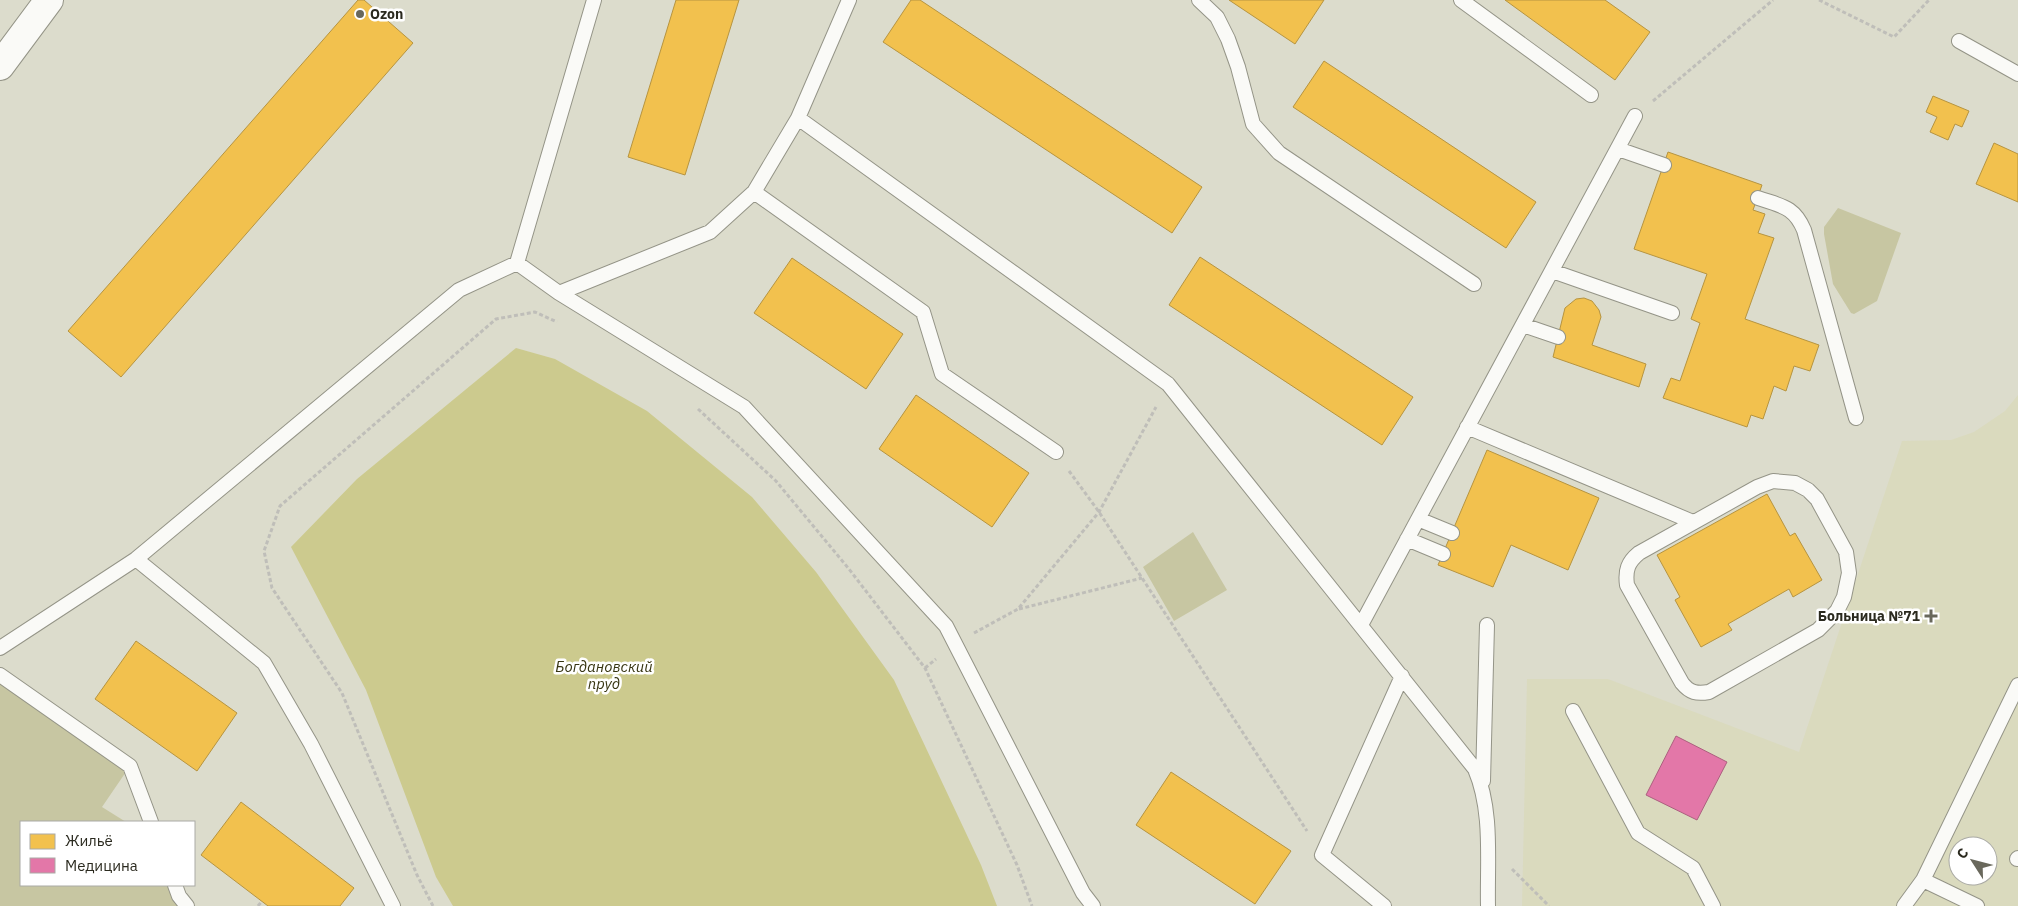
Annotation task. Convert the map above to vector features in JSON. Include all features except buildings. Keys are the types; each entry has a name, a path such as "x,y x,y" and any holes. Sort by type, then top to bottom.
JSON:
{"street":[{"path":"0,66 49,0"}],"lane":[{"path":"0,648 136,559 459,290 517,263 594,0"},
{"path":"560,293 710,232 754,192 798,118 849,0"},
{"path":"1199,0 1217,17 1228,39 1238,67 1253,124 1278,153 1474,284"},
{"path":"1461,0 1591,95"},
{"path":"1959,41 2018,74"},
{"path":"1361,625 1635,116"},
{"path":"798,118 1168,384 1475,769 1483,787"},
{"path":"1618,148 1664,165"},
{"path":"754,192 923,312 942,374 1056,452"},
{"path":"1758,198 1792,210 1799,217 1856,418"},
{"path":"517,263 560,293 744,407 946,626 1083,893 1093,906"},
{"path":"1552,271 1672,313"},
{"path":"1523,325 1558,337"},
{"path":"1467,428 1693,522"},
{"path":"1773,481 1795,483 1808,490 1817,499 1846,552 1849,573 1844,597 1837,611 1818,630 1709,692 1700,694 1687,689 1682,683 1627,585 1626,575 1626,568 1639,552 1693,522 1757,487 1773,481"},
{"path":"1418,519 1452,533"},
{"path":"1408,539 1443,554"},
{"path":"136,559 264,663 311,744 393,906"},
{"path":"1487,625 1483,787 1486,812 1488,906"},
{"path":"0,675 130,766 151,821"},
{"path":"1384,906 1322,855 1402,676"},
{"path":"1904,906 1923,880 2018,685"},
{"path":"1573,711 1638,834 1693,868 1713,906"},
{"path":"1923,880 1977,906"},
{"path":"175,886 179,896 188,906"}],"path":[{"path":"1635,116 1773,0"},
{"path":"1819,0 1894,38 1929,0"},
{"path":"433,906 417,875 342,694 272,588 264,551 280,506 496,319 536,312 558,322"},
{"path":"1018,609 1099,512 1168,384"},
{"path":"696,407 776,481 849,569 925,668 1017,865 1032,906"},
{"path":"1056,452 1099,512 1322,855"},
{"path":"925,668 955,643 1018,609 1142,578"},
{"path":"1487,847 1522,878 1549,906"},
{"path":"258,906 262,901"}],"shaded area":[{"path":"1838,208 1901,233 1877,301 1854,314 1851,313 1833,284 1824,234 1824,227"},
{"name":"Больница №71","path":"2018,395 2018,906 1522,906 1527,679 1608,679 1799,752 1902,441 1951,440 1974,432 2005,411"},
{"path":"1193,532 1227,590 1174,621 1143,567"},
{"path":"0,675 130,766 102,807 124,821 20,821 20,886 176,886 187,906 0,906"}],"water":[{"name":"Богдановский пруд","path":"516,348 555,359 647,411 752,497 816,572 894,680 981,865 997,906 453,906 436,877 366,690 291,547 357,479"}],"place":[{"name":"Ozon","path":"360,14"},
{"name":"Больница №71","path":"1931,616"}]}
